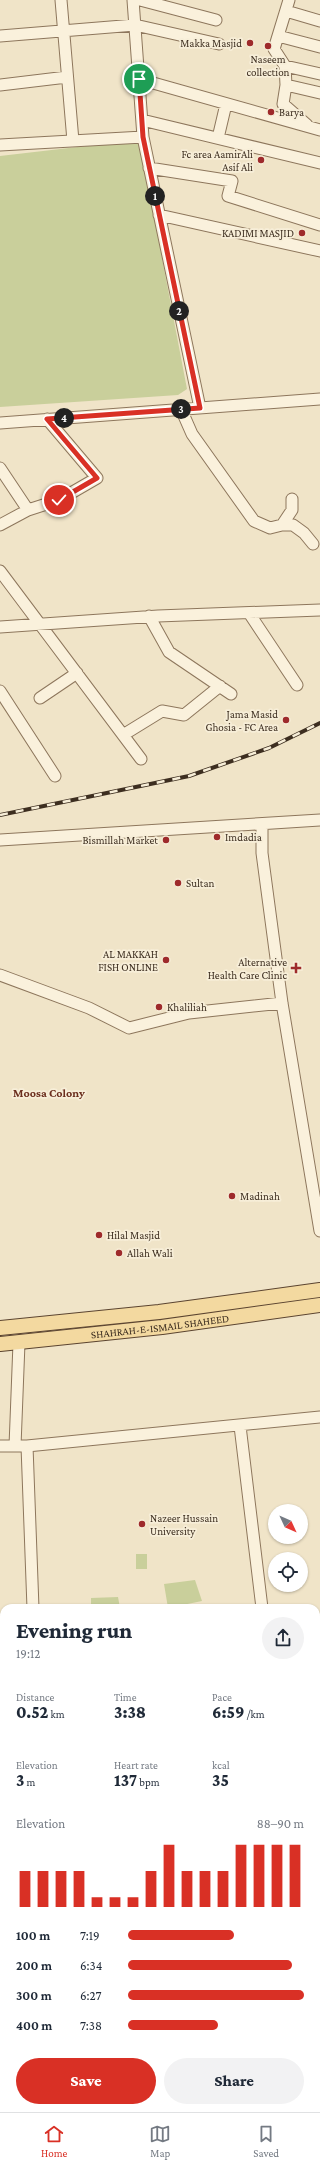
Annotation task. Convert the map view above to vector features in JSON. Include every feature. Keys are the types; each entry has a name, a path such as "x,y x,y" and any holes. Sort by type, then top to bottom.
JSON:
{"main road":[{"name":"SHAHRAH-E-ISMAIL SHAHEED","path":"0,1328 158,1312 320,1290"},
{"name":"SHAHRAH-E-ISMAIL SHAHEED","path":"0,1344 162,1327 320,1305"}],"street":[{"path":"61,0 73,141"},
{"path":"133,0 143,137 200,408"},
{"path":"140,0 216,20"},
{"path":"289,0 274,48 285,66 286,86 283,104 315,129"},
{"path":"286,11 320,21"},
{"path":"0,36 135,25 218,44"},
{"path":"278,36 320,47"},
{"path":"285,66 320,74"},
{"path":"0,85 67,77"},
{"path":"139,79 315,129"},
{"path":"286,86 320,93"},
{"path":"218,138 226,104"},
{"path":"142,120 320,163"},
{"path":"0,145 143,137"},
{"path":"149,168 232,181 228,196 320,225"},
{"path":"159,215 320,250"},
{"path":"0,424 47,419 320,399"},
{"path":"181,409 192,434 254,522 270,528 282,524 293,525 314,544"},
{"path":"0,525 28,510 59,500 97,478 47,419"},
{"path":"0,468 28,510"},
{"path":"282,524 292,510 292,499"},
{"path":"0,571 41,624 140,759"},
{"path":"0,627 149,616 320,610"},
{"path":"249,613 297,685"},
{"path":"149,616 169,652 231,694"},
{"path":"40,698 77,673"},
{"path":"123,735 162,711 184,715 220,686"},
{"path":"0,691 55,776"},
{"path":"0,840 262,825 320,820"},
{"path":"262,825 262,853 282,1003 320,1231"},
{"path":"0,975 89,1008 129,1028 189,1013 282,1003"},
{"path":"15,1446 19,1343"},
{"path":"0,1446 27,1446 320,1417"},
{"path":"240,1426 262,1604"},
{"path":"27,1446 33,1604"}],"green space":[{"path":"129,141 137,143 141,148 187,389 178,395 0,407 0,156"},
{"path":"136,1554 147,1554 147,1569 136,1569"},
{"path":"195,1580 202,1601 187,1604 167,1604 164,1584"},
{"path":"118,1597 119,1604 91,1604 91,1598"}],"railway":[{"path":"0,815 189,776 269,748 320,723"}],"place":[{"name":"Makka Masjid","path":"250,43"},
{"name":"Naseem collection","path":"268,46"},
{"name":"Barya","path":"271,112"},
{"name":"Fc area AamirAli Asif Ali","path":"261,160"},
{"name":"KADIMI MASJID","path":"302,233"},
{"name":"Jama Masid Ghosia - FC Area","path":"286,720"},
{"name":"Imdadia","path":"217,837"},
{"name":"Bismillah Market","path":"166,840"},
{"name":"Sultan","path":"178,883"},
{"name":"AL MAKKAH FISH ONLINE","path":"166,960"},
{"name":"Alternative Health Care Clinic","path":"296,968"},
{"name":"Khaliliah","path":"159,1007"},
{"name":"Madinah","path":"232,1196"},
{"name":"Hilal Masjid","path":"99,1235"},
{"name":"Allah Wali","path":"119,1253"},
{"name":"Nazeer Hussain University","path":"142,1524"}],"district":[{"name":"Moosa Colony","path":"49,1093"}],"route":[{"path":"59,500 97,478 47,419 200,408 143,137 139,79"}]}
